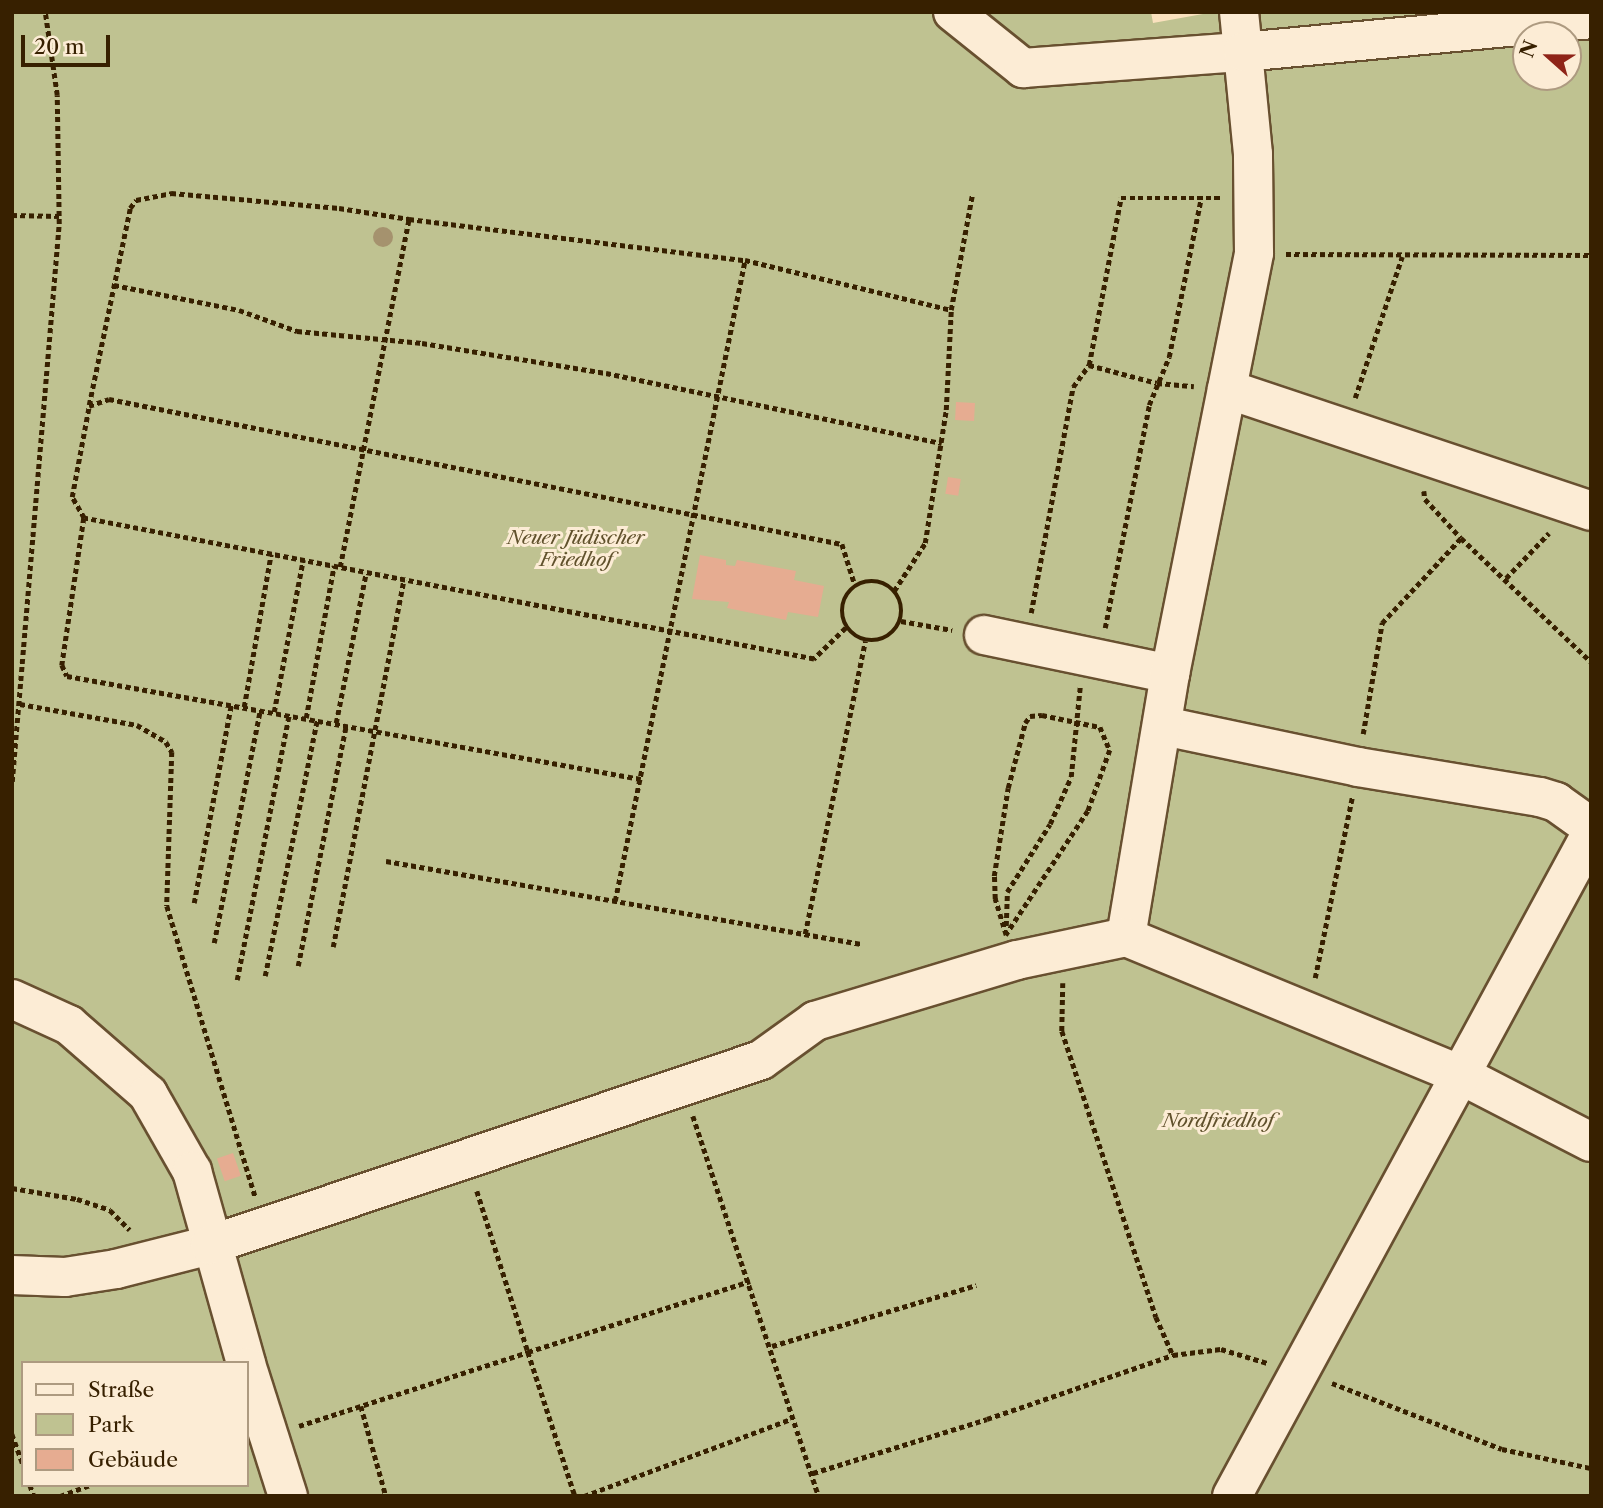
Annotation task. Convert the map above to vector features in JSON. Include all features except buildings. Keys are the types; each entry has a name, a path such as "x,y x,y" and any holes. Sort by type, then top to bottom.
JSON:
{"lane":[{"path":"953,12 1023,68 1243,52 1591,19"},
{"path":"1126,937 1164,726 1170,674 1254,253 1253,197 1239,12"},
{"path":"1227,389 1583,508"},
{"path":"984,635 1170,674"},
{"path":"1164,726 1358,767 1539,797 1556,802 1591,827"},
{"path":"1232,1496 1591,834"},
{"path":"12,1275 65,1277 145,1263 210,1245 761,1060 815,1021 1007,949 1061,948 1126,937 1459,1074 1591,1142"},
{"path":"12,999 69,1025 148,1094 192,1171 210,1245 245,1361"},
{"path":"248,1372 288,1496"}],"path":[{"path":"12,782 59,216 57,95 45,12"},
{"path":"640,779 67,676 62,665 84,518 72,497 130,208 149,196 171,193 338,208 745,260 951,310"},
{"path":"894,591 925,543 942,443 951,310 972,196"},
{"path":"1025,643 1073,387 1089,365 1121,198 1253,197"},
{"path":"1007,949 1007,892 1050,824 1071,777 1080,684 1095,658 1157,383 1169,357 1201,199"},
{"path":"12,215 59,216"},
{"path":"306,718 409,219"},
{"path":"1254,253 1402,257 1591,255"},
{"path":"1345,428 1402,257"},
{"path":"615,901 745,260"},
{"path":"114,285 239,310 297,331 384,341 422,342 606,373 942,443"},
{"path":"1089,365 1157,383 1227,389"},
{"path":"89,406 109,399 842,544 855,585 841,611 846,628 866,641 888,637 901,621 902,610 894,591 876,581 855,585"},
{"path":"1425,455 1425,499 1591,662"},
{"path":"1506,578 1583,508"},
{"path":"84,518 814,659 846,628"},
{"path":"244,707 271,554"},
{"path":"274,712 303,560"},
{"path":"335,723 366,573"},
{"path":"333,947 404,580"},
{"path":"901,621 984,635"},
{"path":"805,934 866,641"},
{"path":"20,704 137,725 166,742 172,752 169,918 265,1226"},
{"path":"194,904 231,705"},
{"path":"214,943 260,710"},
{"path":"237,980 289,715"},
{"path":"1030,716 1100,727 1107,736 1110,750 1104,775 1062,857 1007,949 995,899 994,876 1020,737 1030,716"},
{"path":"265,976 317,720"},
{"path":"298,966 346,725"},
{"path":"386,861 863,944"},
{"path":"1061,948 1062,1031 1151,1304 1172,1355"},
{"path":"682,1086 772,1346 791,1419 820,1496"},
{"path":"468,1158 575,1496"},
{"path":"12,1188 77,1199 110,1210 129,1229 145,1263"},
{"path":"264,1426 286,1428 321,1421 360,1406 750,1281"},
{"path":"772,1346 976,1285"},
{"path":"813,1473 987,1419 1172,1355 1222,1349 1298,1372 1502,1449 1591,1468"},
{"path":"360,1406 386,1496"},
{"path":"584,1496 791,1419"},
{"path":"12,1434 21,1459"},
{"path":"60,1496 85,1487"}],"green space":[{"name":"Nordfriedhof","path":"12,12 1151,12 1153,23 1214,12 1591,12 1591,1496 12,1496"}],"park label":[{"name":"Neuer Jüdischer Friedhof","path":"576,549"}]}
